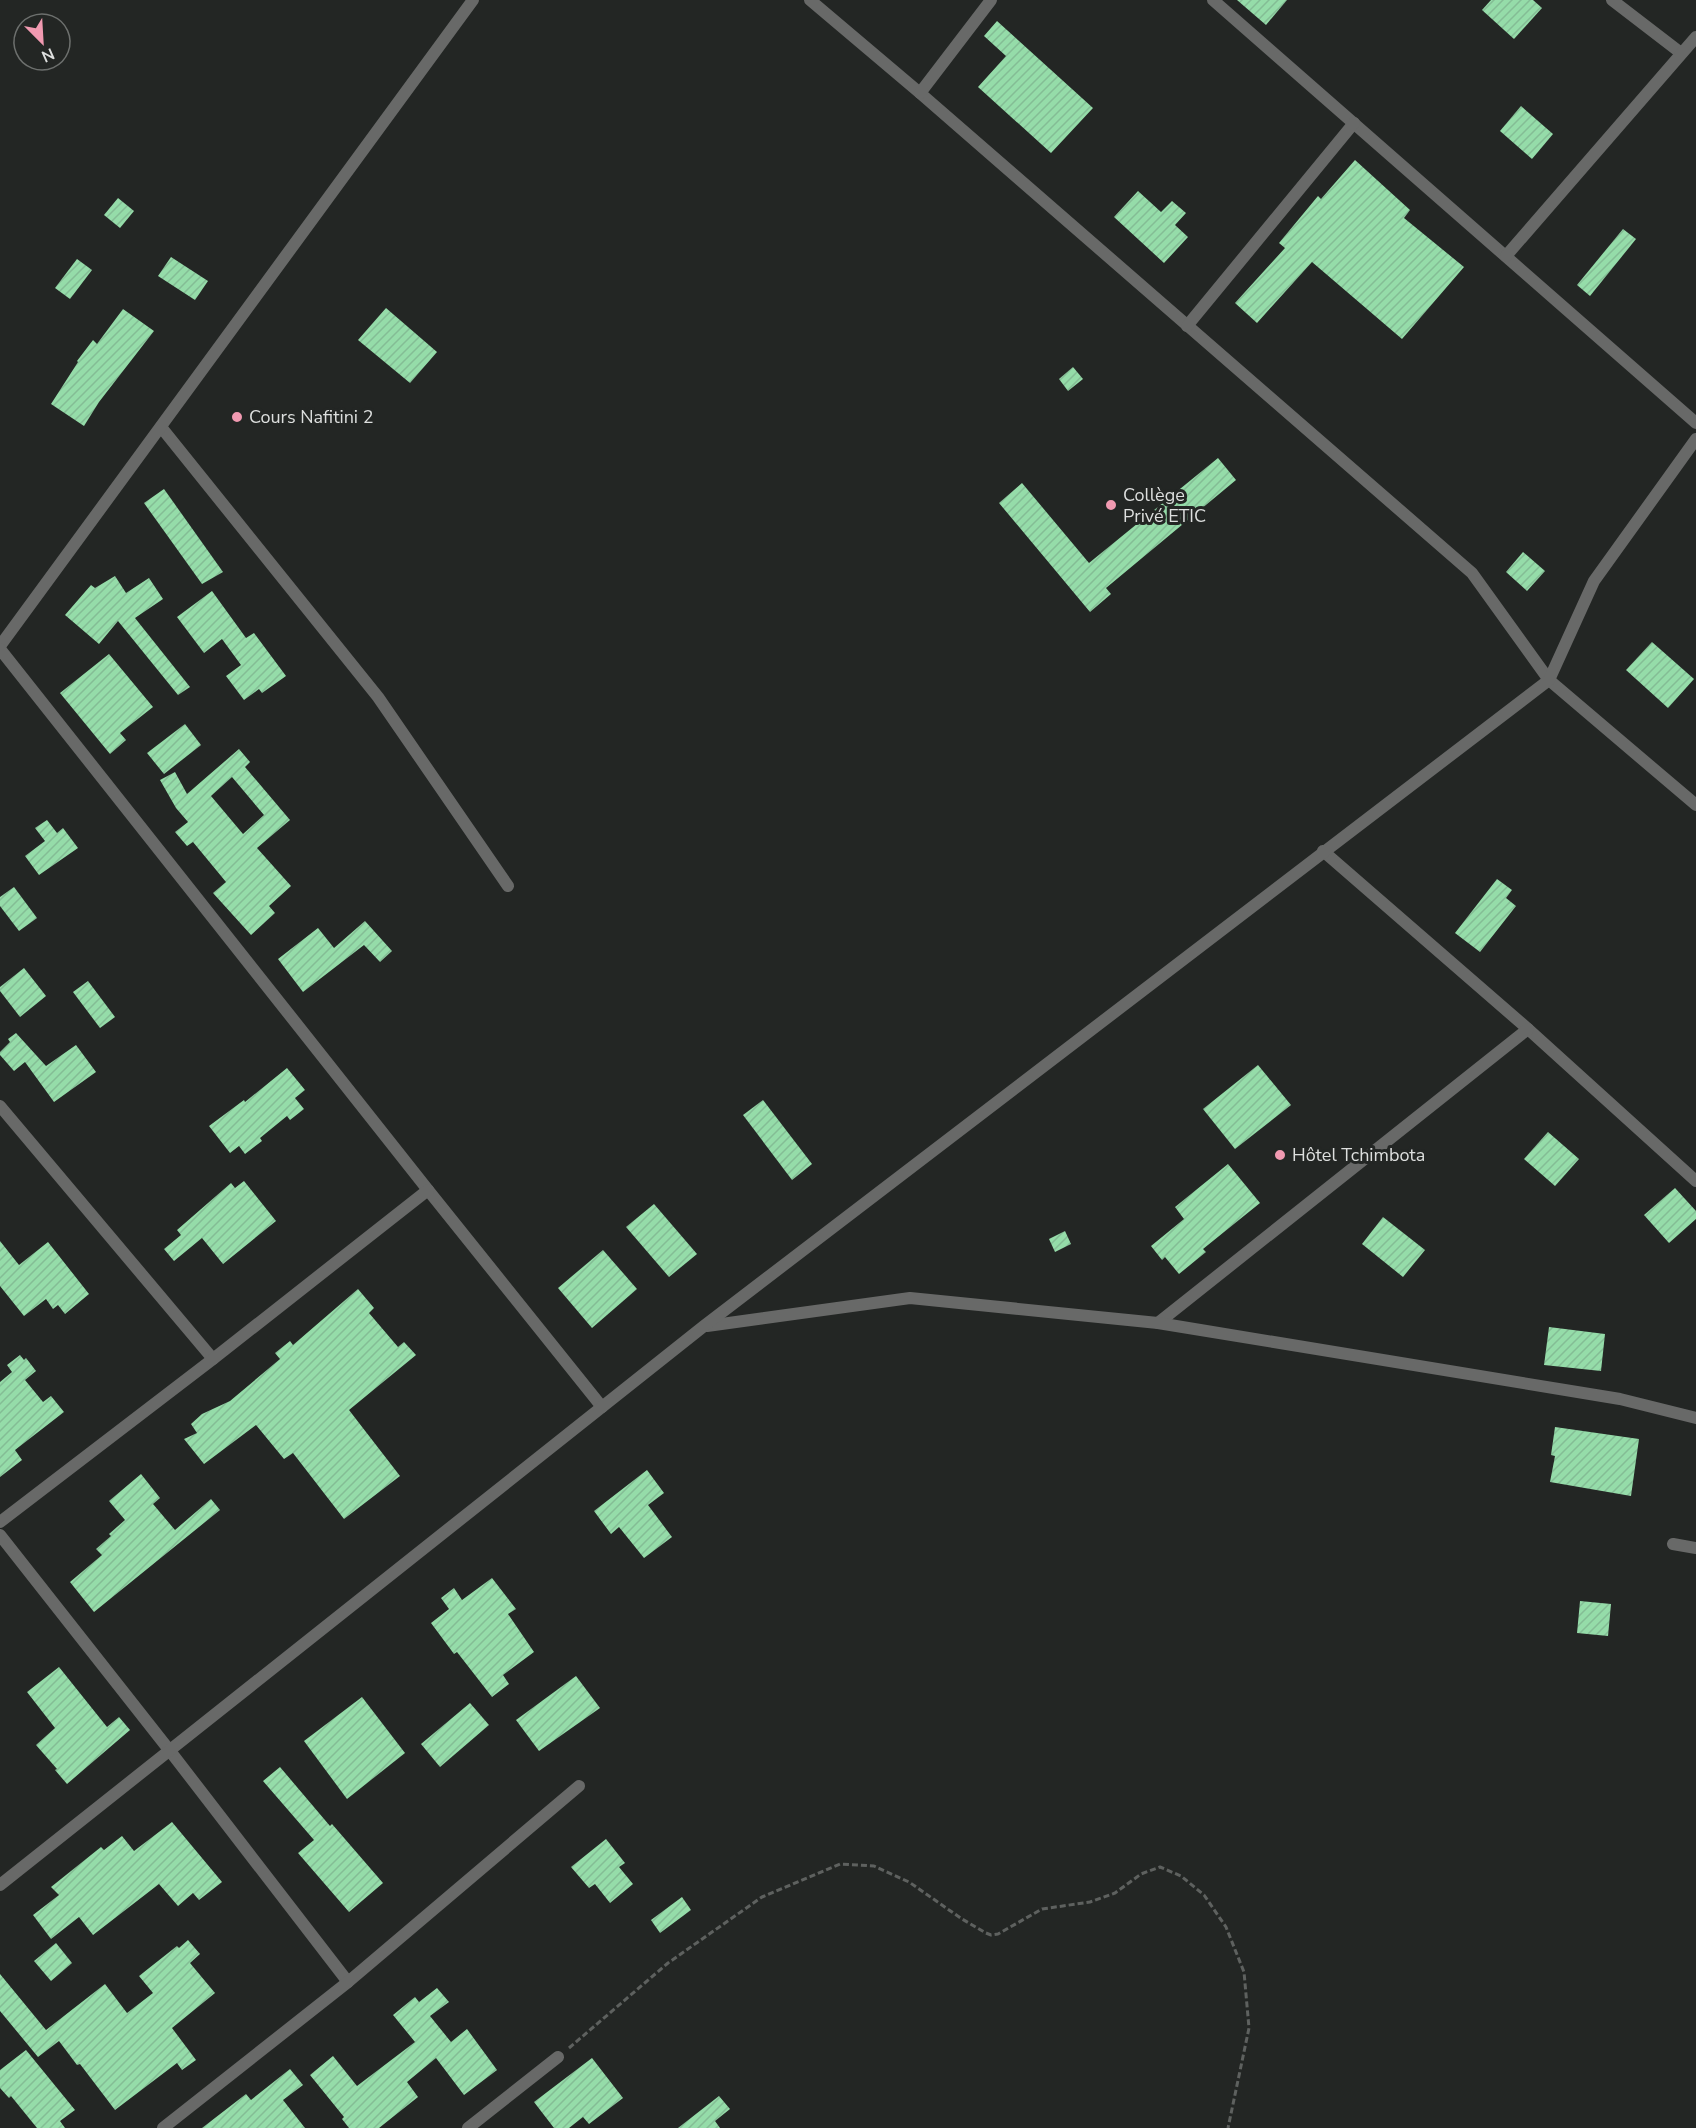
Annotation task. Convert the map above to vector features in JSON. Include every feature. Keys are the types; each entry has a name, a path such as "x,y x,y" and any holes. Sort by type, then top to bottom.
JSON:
{"street":[{"path":"473,0 0,648 602,1407"},
{"path":"810,0 1472,573 1549,680 1696,805"},
{"path":"920,93 991,0"},
{"path":"1213,0 1696,423"},
{"path":"1612,0 1681,53"},
{"path":"1506,256 1696,37"},
{"path":"1187,326 1354,123"},
{"path":"161,427 378,697 508,886"},
{"path":"0,1885 704,1326 1549,680 1594,581 1696,439"},
{"path":"1323,851 1528,1029 1696,1180"},
{"path":"1158,1323 1528,1029"},
{"path":"0,1106 213,1359"},
{"path":"0,1522 428,1190"},
{"path":"704,1326 910,1298 1158,1323 1620,1399 1696,1418"},
{"path":"0,1535 348,1982"},
{"path":"1673,1544 1696,1548"},
{"path":"163,2128 348,1982 579,1786"},
{"path":"468,2128 558,2057"}],"path":[{"path":"558,2057 668,1963 762,1897 840,1864 874,1866 909,1882 962,1919 991,1935 998,1934 1042,1910 1090,1902 1115,1893 1141,1874 1160,1867 1181,1876 1204,1895 1226,1927 1244,1972 1249,2028 1228,2128"}],"building":[{"path":"1237,0 1287,0 1266,25"},
{"path":"1491,0 1533,0 1542,8 1514,39 1482,10"},
{"path":"997,21 1093,108 1051,153 978,87 1006,56 984,36"},
{"path":"1521,106 1553,134 1532,159 1500,131"},
{"path":"1355,160 1410,210 1404,218 1464,267 1402,339 1312,262 1257,323 1235,303 1285,248 1279,243 1318,196 1321,199"},
{"path":"1138,191 1161,212 1172,201 1186,213 1175,225 1188,237 1164,263 1114,217"},
{"path":"118,198 134,211 120,228 104,215"},
{"path":"1623,229 1636,239 1590,296 1577,285"},
{"path":"171,257 208,281 195,300 158,276"},
{"path":"77,259 92,270 70,299 55,288"},
{"path":"386,308 437,352 410,383 358,340"},
{"path":"123,309 154,331 99,402 84,426 51,404 77,361 93,340 97,344"},
{"path":"1073,367 1083,379 1068,391 1059,379"},
{"path":"1218,458 1236,480 1106,588 1111,594 1090,612 999,503 1022,483 1089,563"},
{"path":"164,489 223,572 202,584 144,503"},
{"path":"1523,552 1545,571 1527,591 1506,572"},
{"path":"115,576 126,593 149,578 163,599 135,618 190,687 178,695 118,621 99,644 65,615 91,585 95,588"},
{"path":"212,591 246,638 254,633 286,676 262,693 259,689 244,700 226,676 241,665 222,639 204,653 177,617"},
{"path":"1652,642 1694,679 1668,708 1626,670"},
{"path":"109,654 153,707 120,733 126,740 110,754 60,693"},
{"path":"185,724 201,745 164,774 147,753"},
{"path":"239,749 250,762 245,767 290,820 257,848 291,886 269,906 275,913 251,935 213,893 226,882 193,842 187,846 175,832 188,822 176,808 160,780 175,772 187,794","holes":["232,777 264,815 243,834 211,796"]},
{"path":"47,820 57,833 63,828 78,848 39,875 25,856 45,841 35,828"},
{"path":"1497,879 1512,890 1506,898 1516,906 1480,952 1455,933"},
{"path":"14,887 37,918 19,931 0,906 0,897"},
{"path":"365,921 392,951 380,962 364,945 303,992 278,959 318,928 334,948"},
{"path":"24,968 46,996 20,1017 0,991 0,987"},
{"path":"88,981 115,1017 100,1028 73,992"},
{"path":"16,1033 46,1066 76,1045 96,1072 54,1102 25,1062 14,1071 0,1055 0,1052 10,1042 8,1039"},
{"path":"1258,1065 1291,1105 1235,1149 1203,1109"},
{"path":"287,1068 305,1090 295,1098 304,1109 290,1120 287,1116 260,1138 262,1141 245,1154 239,1146 230,1153 209,1126 244,1100 245,1102"},
{"path":"763,1100 812,1164 792,1180 743,1115"},
{"path":"1548,1132 1579,1159 1555,1186 1524,1159"},
{"path":"1228,1164 1260,1203 1203,1249 1206,1252 1179,1274 1165,1257 1162,1260 1151,1246 1184,1219 1175,1207"},
{"path":"244,1181 276,1221 223,1264 202,1238 174,1261 164,1249 181,1235 177,1230 231,1183 235,1188"},
{"path":"1675,1188 1696,1211 1696,1219 1669,1243 1644,1215"},
{"path":"654,1204 697,1254 669,1277 626,1227"},
{"path":"1383,1217 1425,1250 1403,1277 1362,1244"},
{"path":"1065,1231 1071,1244 1055,1252 1049,1239"},
{"path":"0,1241 19,1265 48,1242 89,1294 65,1314 58,1305 53,1309 46,1299 24,1316 0,1286"},
{"path":"603,1250 637,1289 592,1328 558,1288"},
{"path":"358,1289 374,1308 369,1313 398,1347 404,1342 416,1355 349,1410 400,1476 344,1519 293,1453 284,1459 256,1425 204,1464 184,1439 197,1433 191,1424 202,1414 230,1401 280,1359 275,1353 290,1341 293,1345"},
{"path":"1549,1327 1605,1334 1601,1371 1544,1365"},
{"path":"20,1355 24,1360 26,1358 36,1371 25,1380 43,1402 51,1396 64,1412 15,1450 22,1460 0,1477 0,1382 12,1372 7,1365"},
{"path":"1555,1427 1639,1439 1631,1496 1550,1482 1555,1456 1551,1455"},
{"path":"647,1470 664,1493 648,1505 672,1537 644,1558 619,1527 611,1534 594,1511"},
{"path":"141,1474 160,1498 153,1504 175,1530 211,1499 220,1510 94,1612 70,1582 102,1555 96,1549 125,1520 109,1501"},
{"path":"492,1578 516,1609 508,1614 534,1652 503,1675 509,1684 492,1697 457,1652 454,1654 431,1623 449,1609 441,1598 454,1588 462,1600"},
{"path":"1580,1601 1611,1604 1608,1636 1577,1633"},
{"path":"59,1667 107,1727 119,1717 130,1730 67,1784 36,1745 55,1728 27,1692"},
{"path":"576,1676 600,1708 539,1751 516,1720"},
{"path":"362,1697 405,1753 347,1799 304,1741"},
{"path":"470,1703 489,1725 440,1767 421,1744"},
{"path":"280,1767 383,1883 349,1912 298,1853 314,1840 263,1781"},
{"path":"172,1822 222,1882 199,1900 193,1893 178,1906 159,1884 93,1935 79,1917 51,1939 33,1915 59,1895 51,1887 101,1847 104,1850 122,1836 134,1851"},
{"path":"606,1839 625,1863 619,1867 633,1884 610,1903 595,1884 589,1888 571,1867"},
{"path":"682,1897 691,1910 660,1933 651,1920"},
{"path":"188,1940 200,1954 190,1963 215,1993 172,2028 196,2060 182,2070 177,2063 115,2110 80,2064 77,2065 59,2041 38,2057 0,2011 0,1974 46,2030 105,1984 127,2013 153,1993 139,1976"},
{"path":"56,1943 72,1963 51,1981 34,1961"},
{"path":"437,1988 449,2002 430,2016 451,2042 467,2029 497,2070 464,2095 436,2058 407,2082 418,2097 379,2128 349,2128 342,2119 344,2117 310,2075 333,2056 357,2086 415,2042 393,2015 415,1997 419,2002"},
{"path":"26,2050 75,2110 60,2121 65,2128 37,2128 11,2096 9,2098 0,2088 0,2070"},
{"path":"592,2058 623,2098 589,2124 583,2117 569,2128 554,2128 534,2102"},
{"path":"290,2069 303,2085 283,2100 305,2128 202,2128 246,2094 251,2100"},
{"path":"719,2096 730,2109 715,2121 720,2128 678,2128"}],"place":[{"name":"Cours Nafitini 2","path":"237,417"},
{"name":"Collège Privé ETIC","path":"1111,505"},
{"name":"Hôtel Tchimbota","path":"1280,1155"}]}
